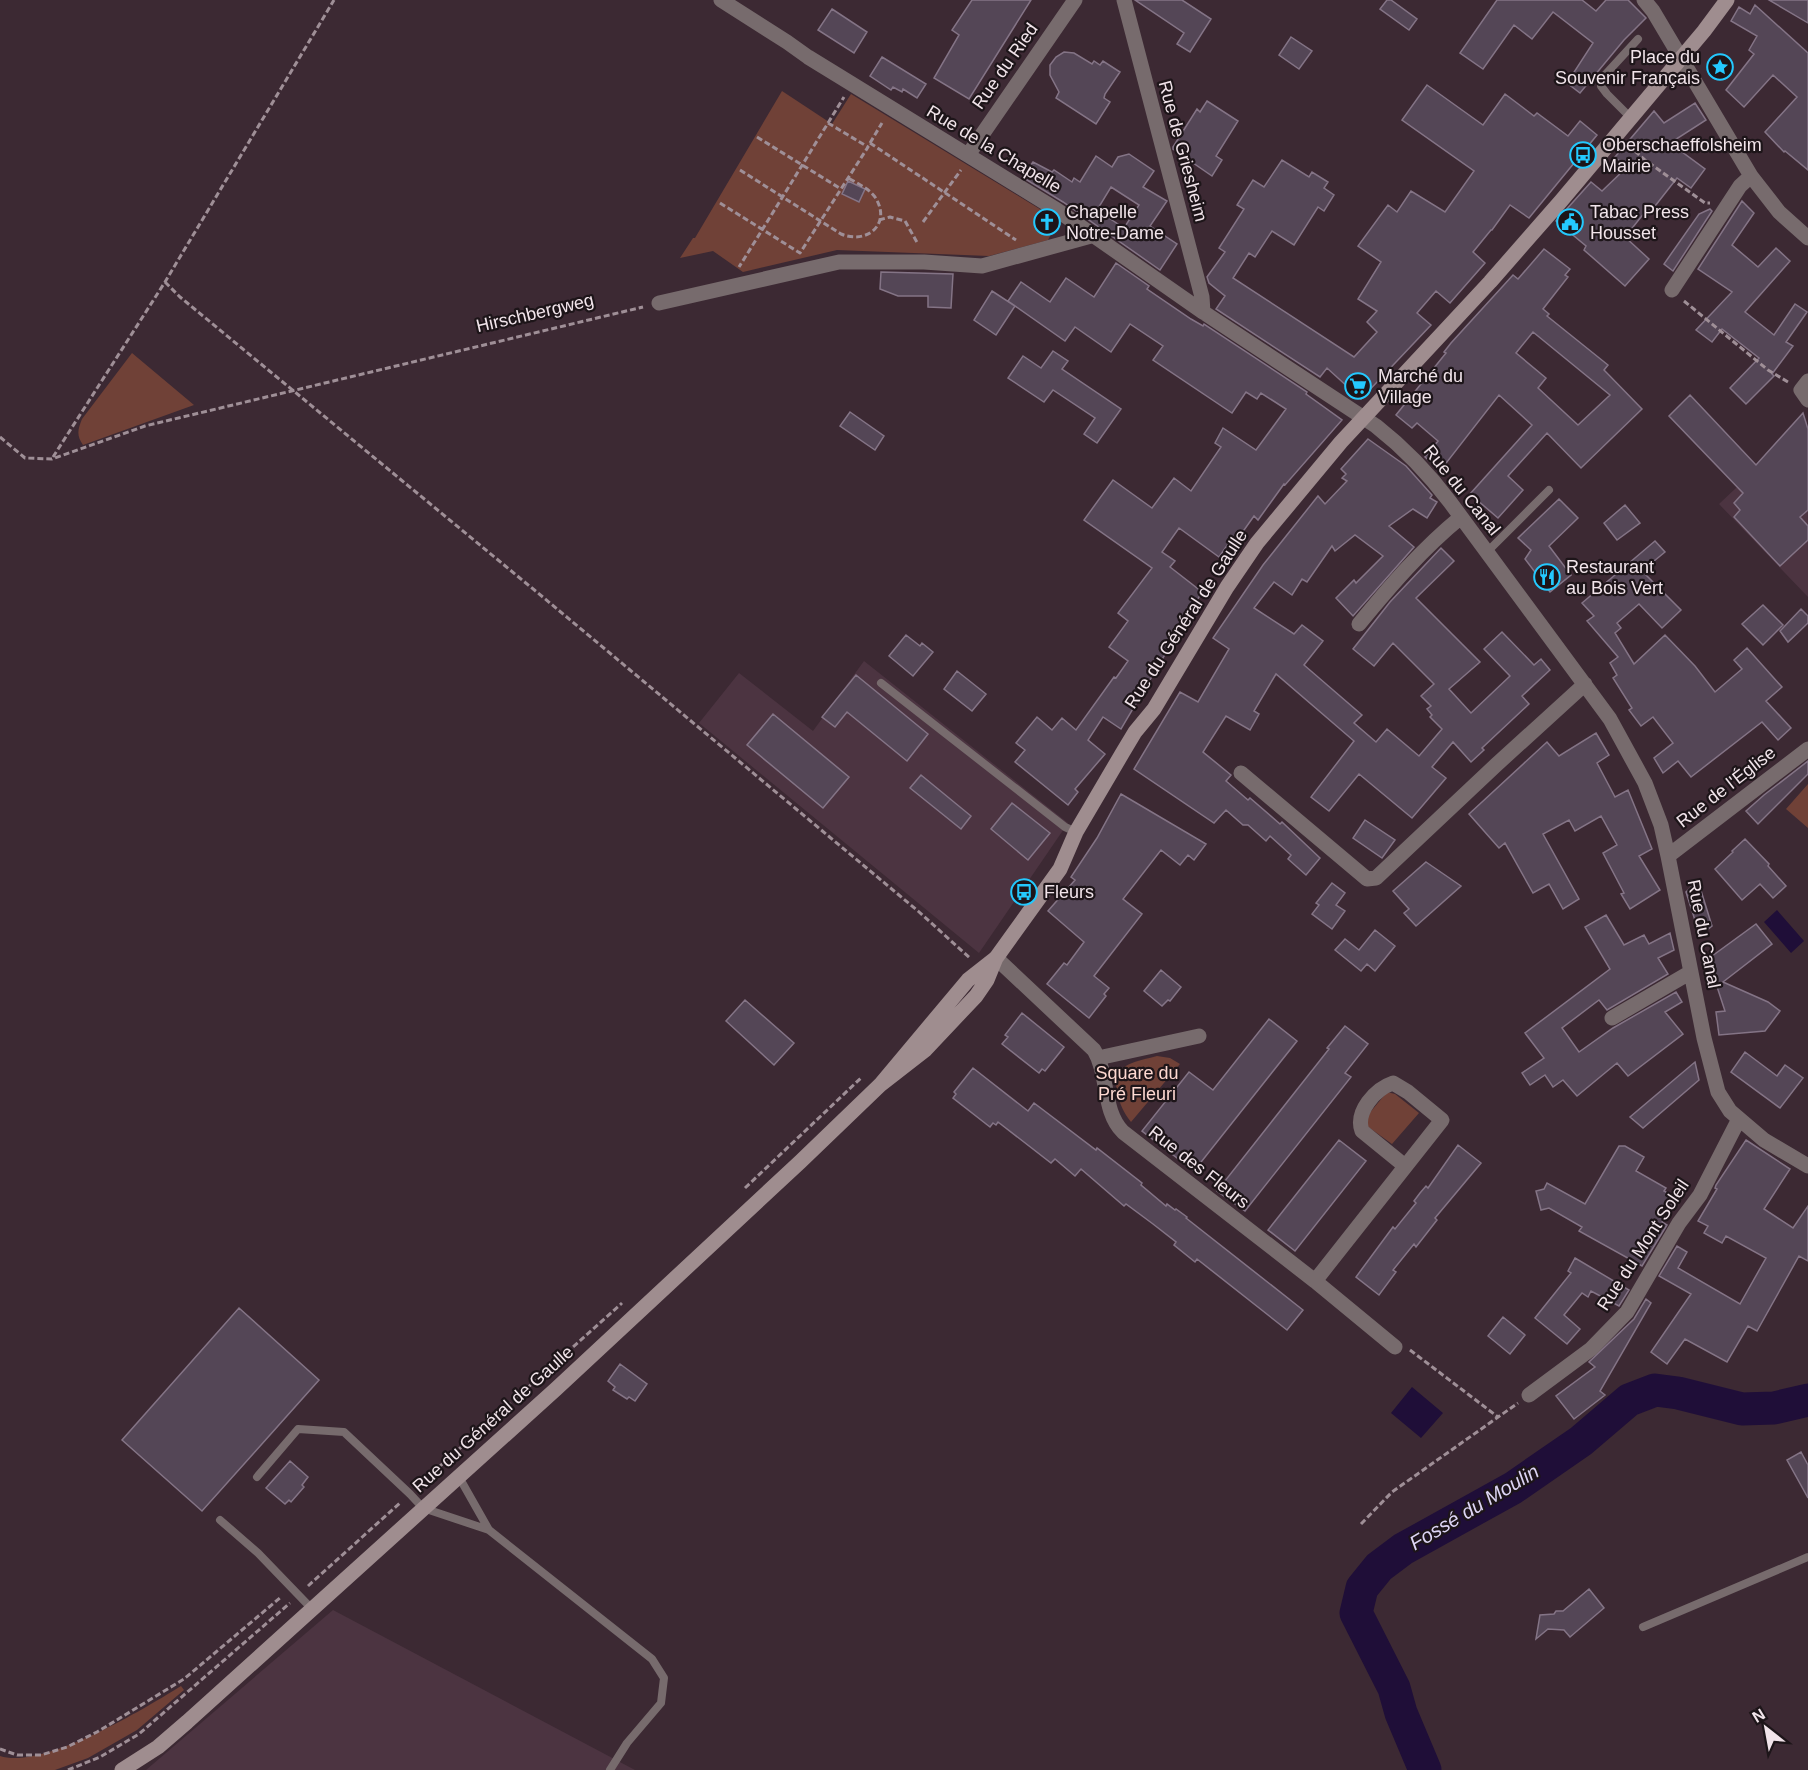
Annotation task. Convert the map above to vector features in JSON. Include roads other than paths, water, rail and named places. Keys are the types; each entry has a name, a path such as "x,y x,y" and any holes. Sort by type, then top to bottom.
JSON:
{"street":[{"name":"Rue de la Chapelle","path":"721,0 852,84 1057,210 1091,236 1363,418"},
{"name":"Rue du Ried","path":"968,155 1075,0"},
{"name":"Rue de Griesheim","path":"1124,0 1202,297 1203,312"},
{"path":"1644,0 1653,11 1751,176 1779,212 1808,238"},
{"name":"Rue du Général de Gaulle","path":"122,1770 171,1736 459,1477 664,1290 880,1085 925,1050 965,1009 987,980 996,958 1060,869 1076,832 1130,739 1154,709 1239,567 1277,517 1363,418 1521,247 1704,31 1727,0"},
{"path":"1672,290 1740,186 1751,176"},
{"path":"659,303 839,262 924,262 982,266 1091,236"},
{"name":"Rue du Canal","path":"1363,418 1381,430 1416,462 1440,489 1610,719 1638,768 1654,804 1668,856 1713,1080 1725,1104 1739,1119 1764,1140 1808,1167"},
{"path":"1359,624 1402,572 1426,547 1461,517"},
{"path":"1241,773 1367,879 1376,878 1585,684"},
{"name":"Rue de l'Église","path":"1668,856 1808,749"},
{"name":"Rue du Général de Gaulle","path":"880,1085 968,980 996,958"},
{"name":"Rue des Fleurs","path":"996,958 1089,1044 1098,1058 1110,1111 1119,1127 1395,1347"},
{"path":"1612,1018 1691,972"},
{"path":"1098,1058 1199,1036"},
{"path":"1315,1281 1442,1120 1393,1083 1378,1090 1360,1116 1359,1125 1362,1131 1405,1166"},
{"name":"Rue du Mont Soleil","path":"1529,1395 1591,1349 1627,1312 1678,1223 1700,1195 1739,1119"}],"lane":[{"path":"1630,117 1601,86 1604,76 1638,39"},
{"path":"1487,552 1549,490"},
{"path":"881,683 1065,827 1076,832"},
{"path":"257,1477 298,1429 344,1432 423,1509 489,1530 652,1659 664,1678 661,1703 627,1743 610,1770"},
{"path":"459,1477 489,1530"},
{"path":"220,1520 258,1553 312,1608"},
{"path":"1643,1627 1808,1557"}],"waterway":[{"name":"Fossé du Moulin","path":"1425,1770 1401,1713 1394,1688 1356,1613 1362,1588 1379,1567 1403,1549 1513,1488 1581,1441 1629,1400 1655,1390 1678,1393 1742,1409 1774,1408 1808,1400"}],"place":[{"name":"Place du Souvenir Français","path":"1720,67"},
{"name":"Oberschaeffolsheim Mairie","path":"1583,155"},
{"name":"Chapelle Notre-Dame","path":"1047,222"},
{"name":"Tabac Press Housset","path":"1570,222"},
{"name":"Marché du Village","path":"1358,386"},
{"name":"Restaurant au Bois Vert","path":"1547,577"},
{"name":"Fleurs","path":"1024,892"}],"park label":[{"name":"Square du Pré Fleuri","path":"1137,1083"}]}
